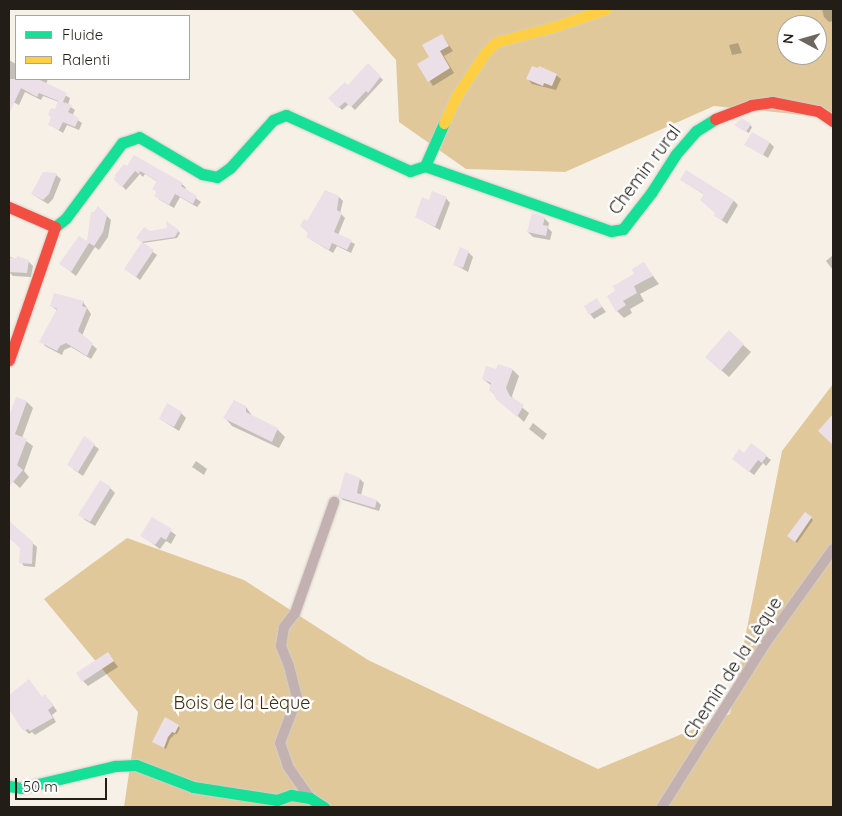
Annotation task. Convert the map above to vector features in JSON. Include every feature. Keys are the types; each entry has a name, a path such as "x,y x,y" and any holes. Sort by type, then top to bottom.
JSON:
{"street":[{"path":"9,360 55,227 66,218 122,143 139,137 202,174 217,177 230,168 273,120 286,114 410,171 425,166 457,95 485,53 496,42 553,27 606,9"},
{"name":"Chemin rural","path":"425,166 611,231 623,229 651,193 676,154 696,131 719,117 751,105 772,102 818,111 833,121"},
{"path":"9,207 55,227"},
{"path":"324,807 310,798 288,766 280,743 298,698 290,666 281,646 284,627 295,613 334,502"},
{"name":"Chemin de la Lèque","path":"662,807 767,641 833,549"},
{"path":"9,786 21,788 115,766 136,765 192,787 277,800 291,795 310,798"}],"green space":[{"path":"351,9 833,9 833,118 714,106 565,172 466,169 399,122 396,60"},
{"name":"Bois de la Lèque","path":"833,384 833,807 124,807 138,712 44,599 127,538 244,580 368,660 598,769 730,714 782,451"}],"building":[{"path":"442,34 449,46 440,51 450,68 428,82 417,64 429,57 422,45"},
{"path":"368,63 381,76 368,93 366,91 351,107 345,102 338,108 328,98 345,82 348,85"},
{"path":"532,66 538,68 539,66 557,74 552,86 544,83 543,86 526,79"},
{"path":"9,79 40,80 67,93 63,102 72,105 68,112 79,118 75,127 63,122 59,130 48,125 51,117 48,115 51,108 55,109 58,101 39,93 37,97 21,88 9,114"},
{"path":"742,118 751,124 746,132 734,125"},
{"path":"752,132 770,142 763,155 744,145"},
{"path":"134,155 183,183 181,186 197,196 193,204 175,194 169,205 154,196 157,192 152,189 157,181 140,171 139,174 135,171 122,187 114,180 115,175 124,164 127,166"},
{"path":"686,170 734,200 722,220 714,216 715,213 700,200 704,194 680,180"},
{"path":"43,172 57,173 49,194 43,200 31,194"},
{"path":"325,190 339,196 337,210 342,213 334,232 352,240 347,250 332,243 329,250 306,237 308,233 300,226 304,219 307,221"},
{"path":"432,191 447,197 435,227 415,217 422,197 429,200"},
{"path":"98,206 107,215 103,232 94,246 89,243 71,272 59,264 79,236 87,241 91,212 94,212"},
{"path":"532,213 545,217 543,225 548,226 546,236 527,232"},
{"path":"166,221 179,230 175,237 141,242 136,238 144,227 150,231 167,228"},
{"path":"142,242 154,250 136,277 124,269"},
{"path":"460,247 469,251 463,268 453,265"},
{"path":"17,256 29,260 27,273 9,272 9,258 17,258"},
{"path":"644,262 653,276 634,286 637,293 623,301 626,305 616,312 607,296 615,291 613,286 634,274 632,269"},
{"path":"54,293 84,301 82,306 87,308 78,331 93,343 87,356 66,343 60,346 57,351 39,342 57,309 50,306"},
{"path":"597,298 602,307 589,315 584,306"},
{"path":"729,330 744,344 721,371 705,357"},
{"path":"498,364 513,369 506,388 510,396 524,405 517,417 496,399 493,392 489,391 491,383 482,379 486,366 496,369"},
{"path":"16,397 27,401 15,434 27,439 17,465 23,470 9,487 9,416"},
{"path":"234,400 246,406 246,412 278,428 272,442 223,418"},
{"path":"167,403 182,412 174,427 159,419"},
{"path":"833,414 833,445 818,431"},
{"path":"84,436 95,444 78,472 67,465"},
{"path":"751,443 767,455 762,463 758,460 749,472 732,459 739,449 744,453"},
{"path":"345,472 360,478 357,493 377,500 375,508 338,497"},
{"path":"100,480 111,487 90,522 78,515"},
{"path":"805,512 812,517 795,542 787,536"},
{"path":"152,517 172,529 166,540 161,537 155,545 140,536"},
{"path":"9,521 33,542 32,564 19,563 20,548 9,538"},
{"path":"108,652 114,661 82,682 76,673"},
{"path":"29,679 42,697 45,694 53,706 48,710 53,718 30,731 28,729 24,731 9,709 9,695"},
{"path":"165,717 179,725 175,733 172,732 168,737 164,748 152,742"}],"traffic: fast":[{"path":"55,227 66,218 122,143 139,137 202,174 217,177 230,168 273,120 286,115 410,171 425,166 444,123"},
{"path":"425,166 611,231 623,229 651,193 676,154 696,131 715,119"},
{"path":"9,786 21,788 115,766 136,765 193,787 277,800 291,795 310,798 324,807"}],"traffic: slow":[{"path":"444,123 457,95 485,53 496,42 553,27 606,9"}],"traffic: jam":[{"path":"715,119 751,105 772,102 818,111 833,121"},
{"path":"9,207 55,227 9,360"}]}
